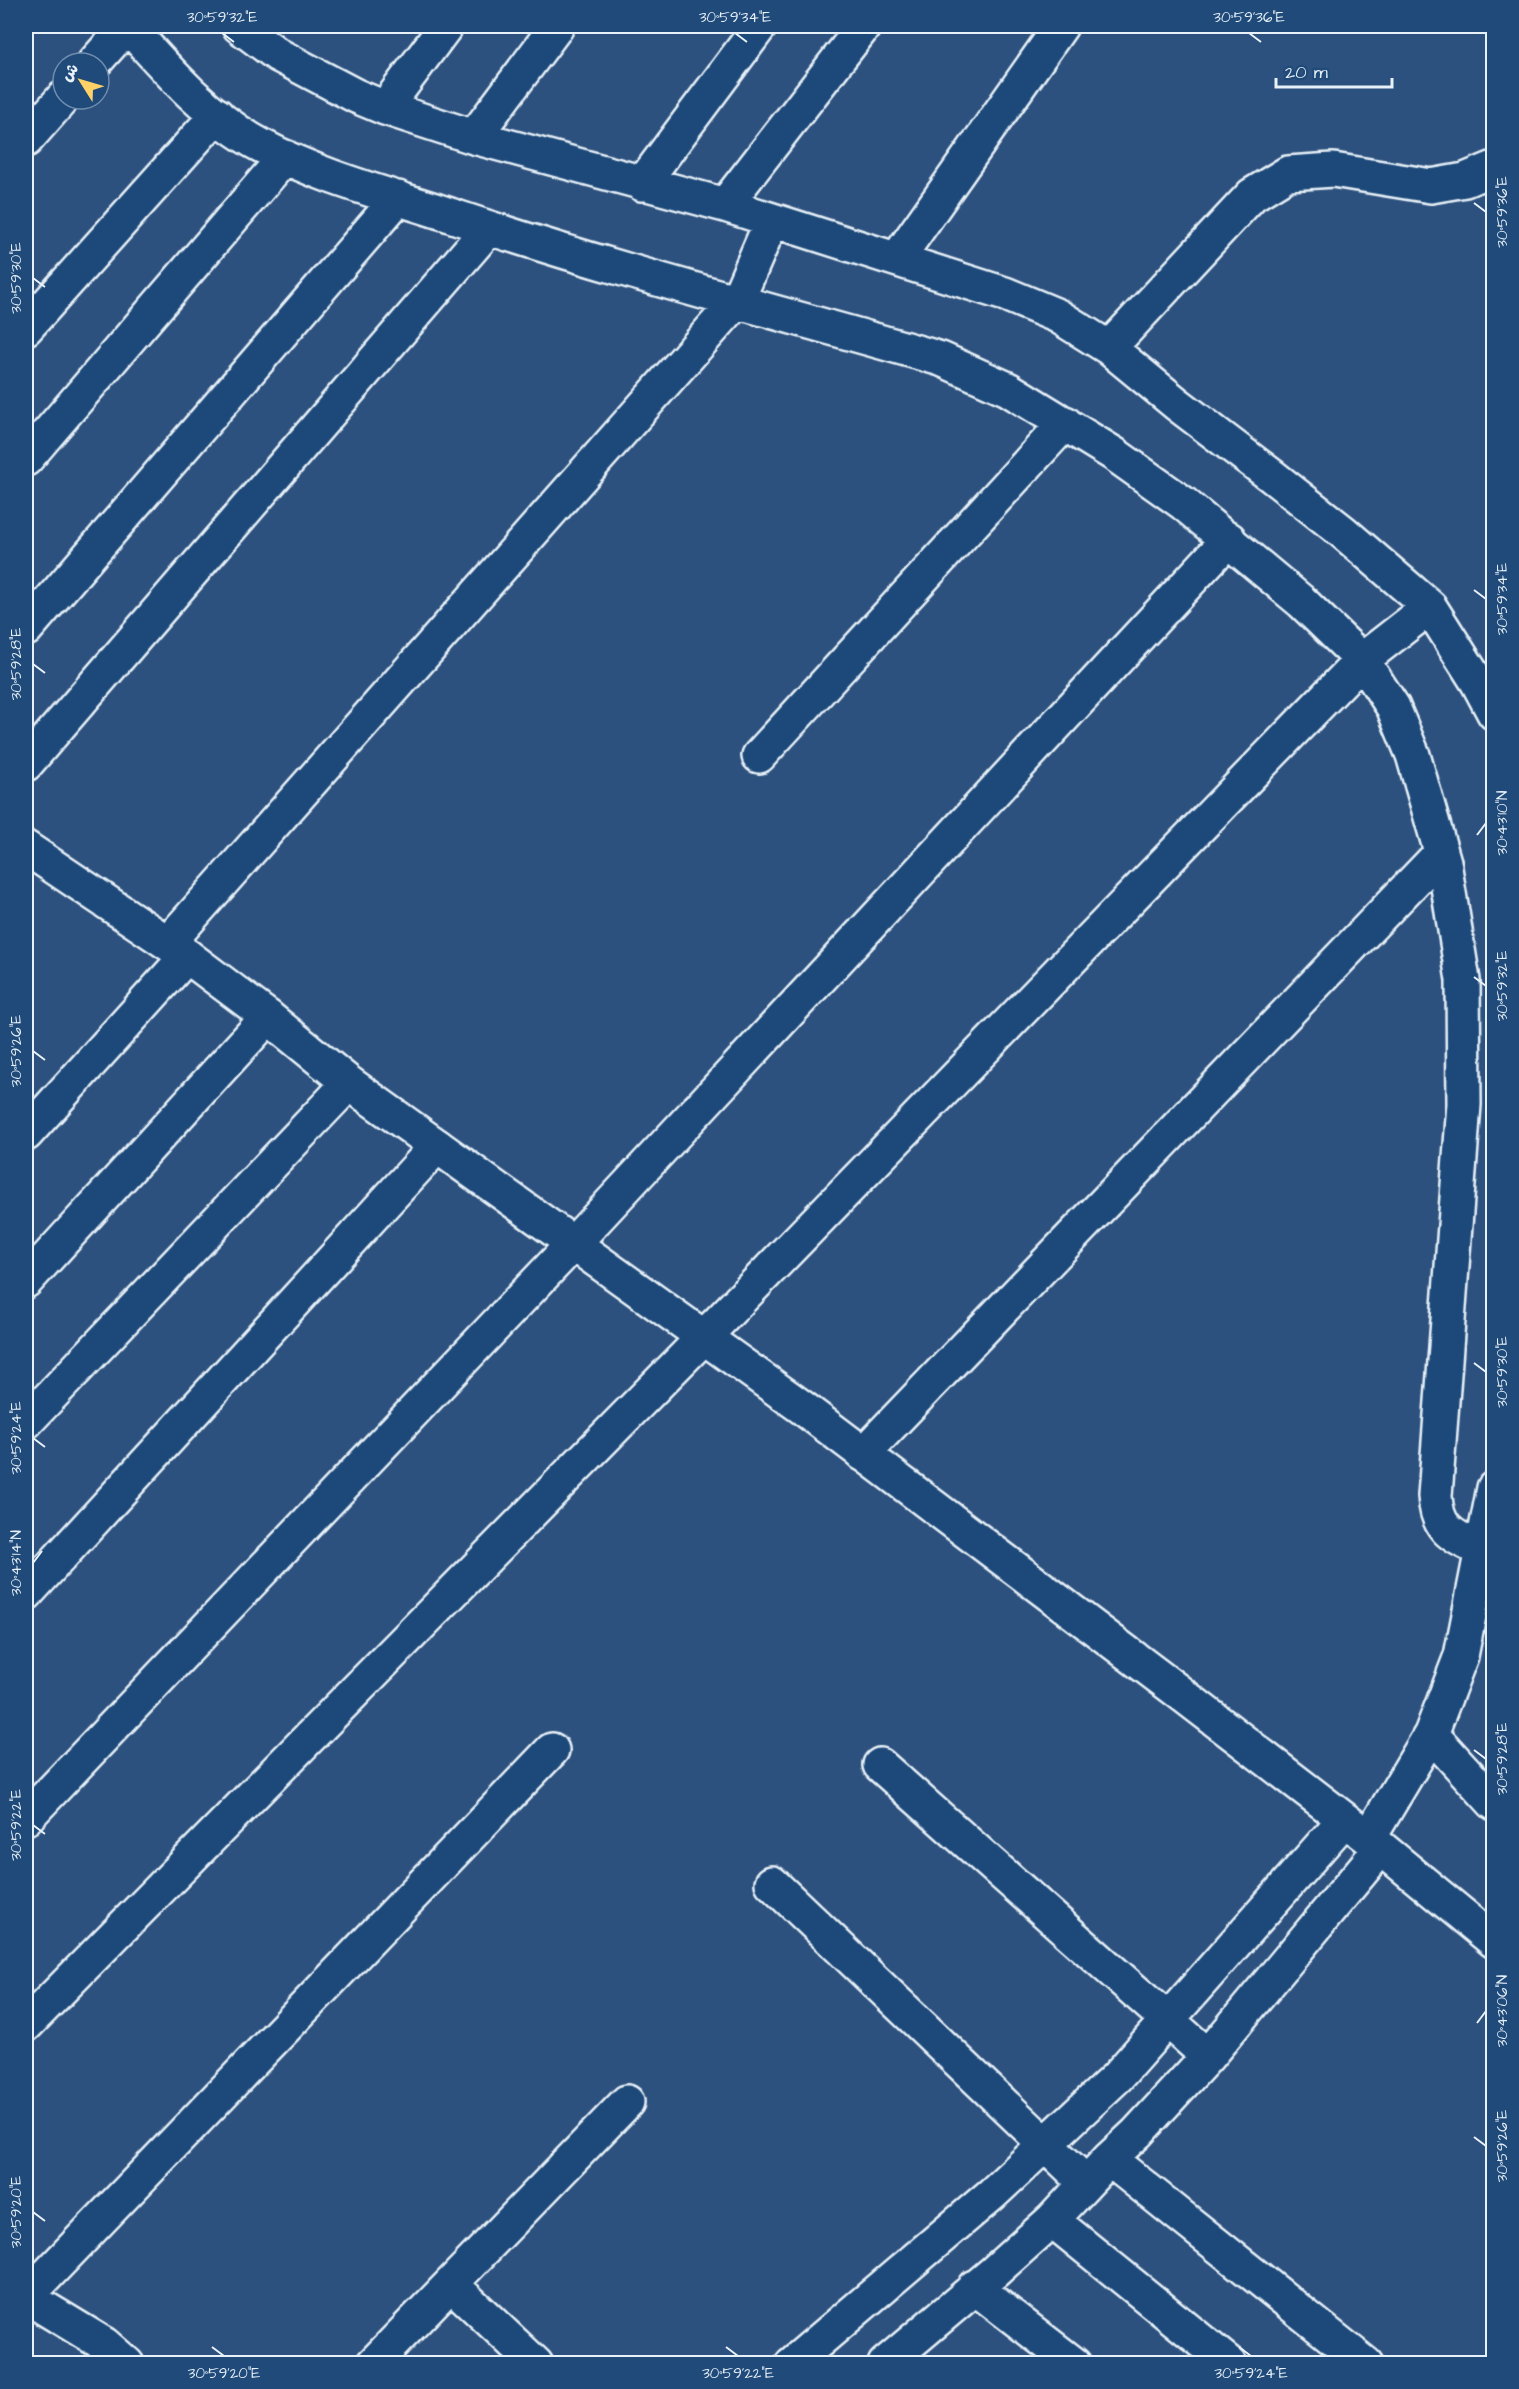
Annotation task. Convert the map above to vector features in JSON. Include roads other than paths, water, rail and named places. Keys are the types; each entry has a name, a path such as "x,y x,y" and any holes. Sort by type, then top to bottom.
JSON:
{"street":[{"path":"105,51 128,26 169,73 217,115 261,145 306,166 489,228 940,359 1008,388 1065,423 1183,503 1367,656 1393,707 1413,755 1441,853 1463,980 1464,1104 1435,1496 1436,1513 1449,1533 1483,1551"},
{"path":"239,26 278,55 356,96 385,108 474,137 725,205 1005,294 1058,316 1109,348 1157,389 1343,532 1478,683 1494,713"},
{"path":"385,108 446,26"},
{"path":"474,137 557,26"},
{"path":"642,184 760,26"},
{"path":"725,205 864,26"},
{"path":"897,259 1061,26"},
{"path":"26,140 52,111"},
{"path":"26,327 217,115"},
{"path":"26,459 285,157"},
{"path":"1109,348 1252,195 1288,173 1333,170 1431,186 1466,180 1494,168"},
{"path":"26,629 398,198"},
{"path":"26,1134 178,950 737,301 772,220"},
{"path":"26,764 489,228"},
{"path":"759,756 1065,423"},
{"path":"26,1818 572,1245 1229,539"},
{"path":"26,2025 704,1337 1367,656 1419,616"},
{"path":"26,848 178,950 268,1017 349,1083 572,1245 704,1337 863,1454 1365,1835 1494,1941"},
{"path":"863,1454 1441,853"},
{"path":"26,1281 268,1017"},
{"path":"26,1422 349,1083"},
{"path":"26,1594 437,1146"},
{"path":"885,2364 1052,2220 1208,2056 1365,1835 1431,1734 1461,1656 1493,1491"},
{"path":"1431,1734 1494,1803"},
{"path":"127,2364 104,2344 29,2299 552,1750"},
{"path":"880,1765 1208,2056"},
{"path":"792,2364 992,2194 1046,2145 1117,2077 1167,2020 1365,1835"},
{"path":"772,1882 1086,2183"},
{"path":"373,2364 627,2102"},
{"path":"1109,2159 1366,2364"},
{"path":"1052,2220 1230,2364"},
{"path":"451,2284 536,2364"},
{"path":"974,2287 1074,2364"}]}
